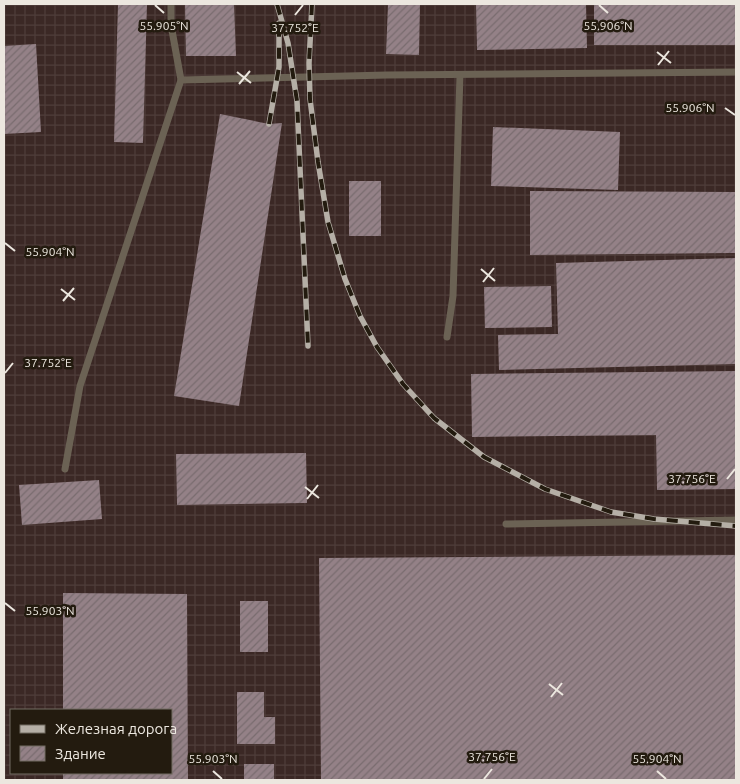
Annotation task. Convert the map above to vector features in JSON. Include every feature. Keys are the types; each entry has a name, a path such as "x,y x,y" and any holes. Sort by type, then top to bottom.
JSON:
{"lane":[{"path":"65,469 80,386 181,80 171,25 171,4"},
{"path":"181,80 736,72"},
{"path":"447,337 453,296 460,75"},
{"path":"506,524 736,520"}],"shaded area":[{"path":"4,4 736,4 736,780 4,780"}],"building":[{"path":"118,4 147,4 143,143 114,142"},
{"path":"185,4 234,4 236,56 186,56"},
{"path":"388,4 420,4 419,55 386,54"},
{"path":"476,4 586,4 587,48 477,50"},
{"path":"594,4 736,4 736,45 594,45"},
{"path":"36,44 41,132 4,134 4,46"},
{"path":"220,114 269,124 282,123 239,406 174,396"},
{"path":"493,127 620,132 618,190 491,186"},
{"path":"349,181 381,181 381,236 349,236"},
{"path":"530,191 736,192 736,253 530,255"},
{"path":"736,258 736,364 499,370 498,335 558,334 556,263"},
{"path":"551,286 552,327 485,328 484,287"},
{"path":"736,371 736,489 657,490 656,435 472,437 471,374"},
{"path":"306,453 307,503 177,505 176,454"},
{"path":"99,480 102,519 22,525 19,485"},
{"path":"736,555 736,780 321,780 319,558"},
{"path":"63,593 187,594 188,780 63,780 63,774 172,774 172,709 63,709"},
{"path":"240,601 268,601 268,652 240,652"},
{"path":"237,692 264,692 264,717 275,717 275,744 237,744"},
{"path":"244,764 274,764 274,780 244,780"}],"railway":[{"path":"277,4 288,43 297,101 308,346"},
{"path":"312,4 309,63 310,99 328,222 345,279 360,316 377,347 403,384 434,418 484,457 545,489 611,512 654,519 736,526"},
{"path":"269,124 279,67 279,23"}]}
